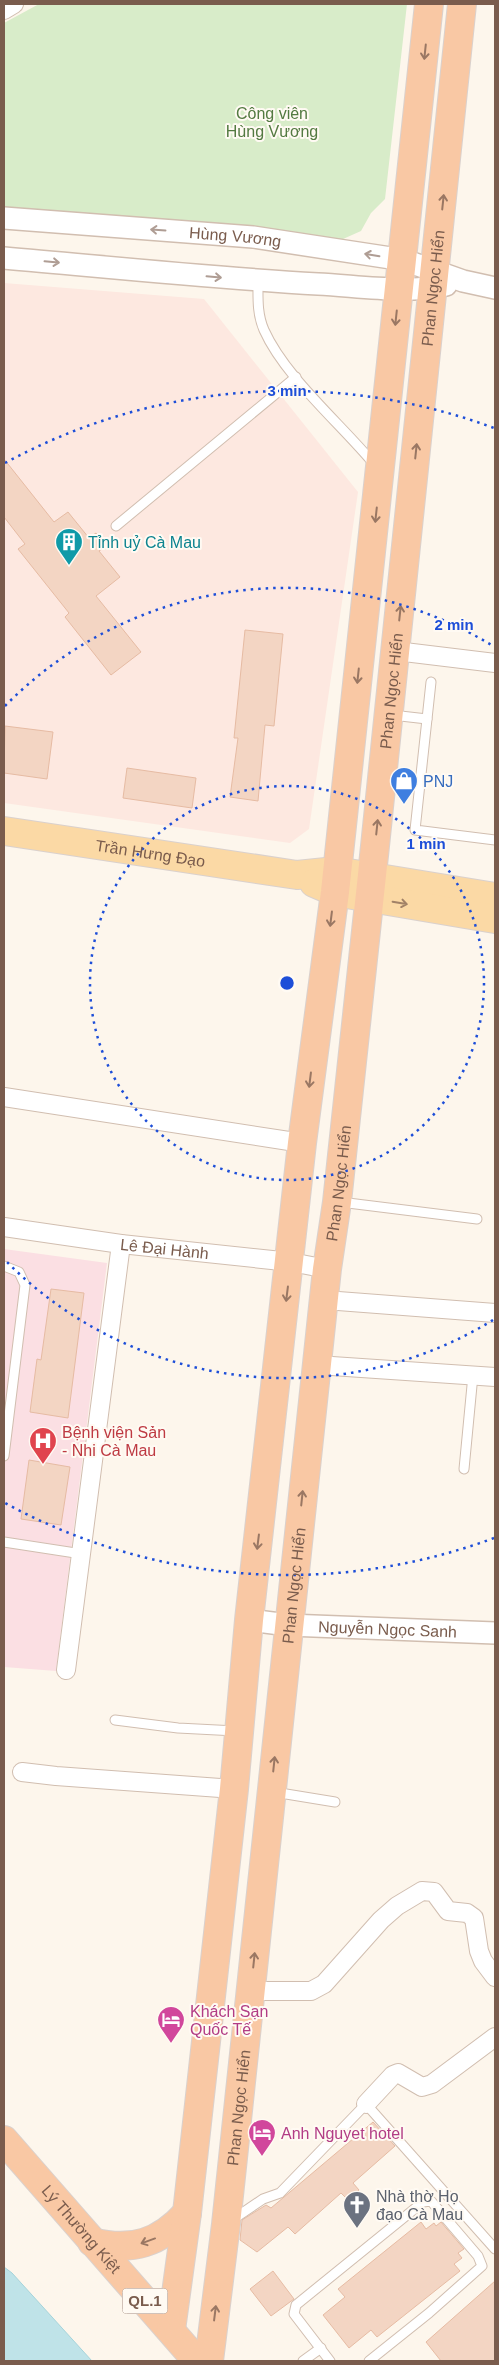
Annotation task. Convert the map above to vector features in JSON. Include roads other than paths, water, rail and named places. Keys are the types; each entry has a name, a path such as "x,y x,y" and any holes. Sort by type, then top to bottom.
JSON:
{"highway":[{"name":"Phan Ngọc Hiển","path":"171,2330 187,2213 234,1789 249,1620 291,1262 302,1144 336,881 430,4"},
{"name":"Phan Ngọc Hiển","path":"209,2361 226,2224 327,1268 337,1202 371,886 462,4"},
{"name":"Lý Thường Kiệt","path":"4,2140 197,2361"},
{"path":"92,2242 119,2246 148,2242 173,2228 187,2213"}],"main road":[{"name":"Trần Hưng Đạo","path":"4,831 371,886 495,897"},
{"name":"Trần Hưng Đạo","path":"371,886 495,919"}],"street":[{"path":"4,10 14,4"},
{"name":"Hùng Vương","path":"4,218 253,237 404,260 434,279"},
{"path":"4,258 258,280 399,289 434,279 464,281 495,288"},
{"path":"396,651 495,663"},
{"path":"4,1097 302,1144"},
{"name":"Lê Đại Hành","path":"4,1227 121,1244 291,1262 327,1268"},
{"path":"66,1670 121,1244"},
{"path":"325,1300 495,1313"},
{"path":"317,1365 495,1377"},
{"name":"Nguyễn Ngọc Sanh","path":"249,1620 288,1625 495,1634"},
{"path":"22,1772 234,1789"},
{"path":"250,1990 311,1991 324,1984 381,1920 397,1906 429,1890 436,1894 448,1911 467,1913 474,1918 481,1956 495,1976"},
{"path":"366,2104 394,2075 398,2074 422,2087 432,2084 495,2037"}],"lane":[{"path":"258,280 258,305 264,329 296,377 350,435 381,473"},
{"path":"116,526 296,377"},
{"path":"431,682 415,830 495,840"},
{"path":"389,715 427,719"},
{"path":"337,1202 477,1219"},
{"path":"4,1266 19,1272 25,1285 4,1456"},
{"path":"464,1469 473,1375"},
{"path":"4,1542 82,1554"},
{"path":"114,1720 178,1728 239,1731"},
{"path":"271,1792 334,1802"},
{"path":"226,2224 264,2199 280,2193 366,2104 495,2249"},
{"path":"330,2361 294,2314 296,2305 423,2202 431,2201 478,2256 482,2266 436,2307 369,2361"},
{"path":"303,2361 320,2348"}],"water":[{"path":"4,2267 12,2273 92,2361 4,2361"}],"place":[{"name":"Tỉnh uỷ Cà Mau","path":"69,566"},
{"name":"PNJ","path":"404,805"},
{"name":"Bệnh viện Sản - Nhi Cà Mau","path":"43,1465"},
{"name":"Khách Sạn Quốc Tế","path":"171,2044"},
{"name":"Anh Nguyet hotel","path":"262,2157"},
{"name":"Nhà thờ Họ đạo Cà Mau","path":"357,2229"}],"park label":[{"name":"Công viên Hùng Vương","path":"272,122"}]}
